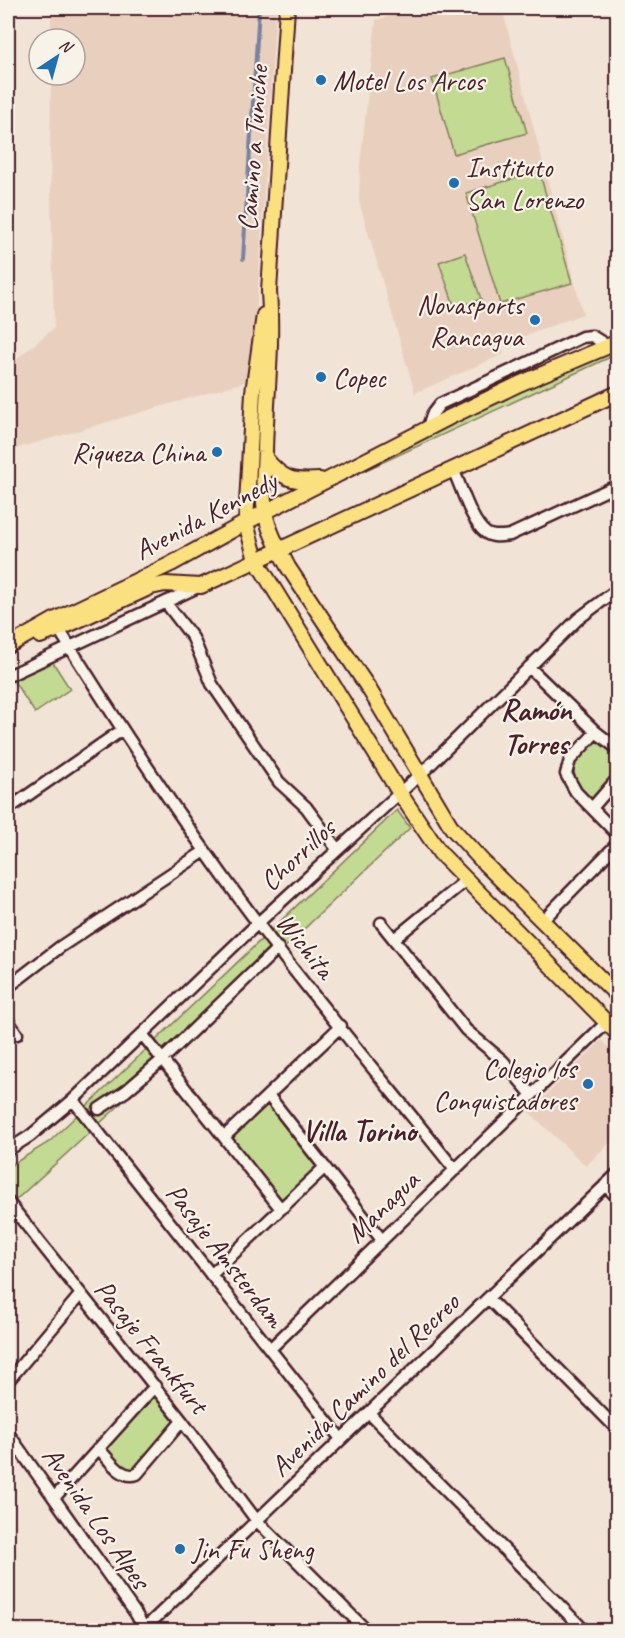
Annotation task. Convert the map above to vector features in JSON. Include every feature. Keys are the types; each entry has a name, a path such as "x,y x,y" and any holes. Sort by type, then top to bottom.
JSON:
{"main road":[{"name":"Camino a Tuniche","path":"287,8 269,291 265,512 278,549 369,689 460,838 618,996"},
{"name":"Camino a Tuniche","path":"269,291 261,326 253,392 246,523 256,560 399,792 440,853 618,1034"},
{"name":"Avenida Kennedy","path":"56,625 325,480 519,384 613,344"},
{"name":"Avenida Kennedy","path":"8,646 151,587 165,584 201,586 618,393"},
{"path":"265,458 275,470 293,481 325,480"},
{"path":"302,635 316,630 324,621"}],"street":[{"path":"453,469 477,524 487,534 495,537 510,535 618,485"},
{"name":"Avenida Kennedy","path":"8,676 201,586"},
{"name":"Chorrillos","path":"8,1150 30,1136 73,1100 258,923 419,774 578,619 618,589"},
{"path":"166,603 192,638 212,684 279,782 306,807 337,849"},
{"name":"Wichita","path":"56,625 122,730 205,851 258,923 455,1170"},
{"path":"529,667 596,732 618,749"},
{"path":"8,808 122,730"},
{"path":"596,732 570,760 566,774 576,792 618,835"},
{"path":"592,808 618,778"},
{"path":"542,921 618,843"},
{"path":"8,987 60,947 205,851"},
{"path":"394,939 466,880"},
{"path":"381,923 466,1030 503,1060 532,1095"},
{"path":"99,1108 126,1091 162,1060 278,948"},
{"path":"8,1021 17,1034"},
{"name":"Managua","path":"270,1349 606,1023"},
{"path":"224,1137 341,1026"},
{"path":"142,1034 280,1209"},
{"path":"268,1095 382,1240"},
{"name":"Pasaje Amsterdam","path":"73,1100 341,1440"},
{"path":"211,1275 325,1167"},
{"name":"Avenida Camino del Recreo","path":"144,1630 618,1173"},
{"path":"605,1185 618,1198"},
{"name":"Pasaje Frankfurt","path":"8,1202 182,1421 257,1521 366,1630"},
{"path":"8,1381 80,1295"},
{"path":"488,1298 618,1430"},
{"path":"54,1498 154,1386"},
{"path":"369,1413 584,1630"},
{"path":"99,1449 124,1475 137,1474 182,1421"},
{"name":"Avenida Los Alpes","path":"9,1440 54,1498 136,1614 144,1630"},
{"path":"611,1630 618,1624"}],"shaded area":[{"path":"51,8 276,8 252,380 8,451 8,372 20,356 54,328 51,87 87,87 87,27 51,27"},
{"name":"Instituto San Lorenzo","path":"419,8 502,8 583,314 501,345 504,354 415,393 359,201 360,165 376,20"},
{"name":"Colegio los Conquistadores","path":"602,1040 617,1056 617,1135 586,1166 529,1112"}],"green space":[{"path":"505,58 527,133 454,154 432,79"},
{"path":"539,171 572,283 500,304 466,193"},
{"path":"465,253 481,299 455,308 439,262"},
{"path":"617,344 617,354 340,482 338,479 417,434"},
{"path":"52,661 70,689 35,713 13,680"},
{"path":"597,737 615,752 617,768 613,780 593,801 577,782 574,768 582,754"},
{"path":"397,810 410,828 111,1113 8,1207 8,1167 49,1142"},
{"path":"265,1105 271,1106 317,1164 292,1195 281,1200 233,1142 234,1137"},
{"path":"150,1392 180,1422 135,1470 120,1474 104,1450"}],"waterway":[{"path":"243,259 259,8"}],"place":[{"name":"Motel Los Arcos","path":"321,80"},
{"name":"Instituto San Lorenzo","path":"454,183"},
{"name":"Novasports Rancagua","path":"535,320"},
{"name":"Copec","path":"321,377"},
{"name":"Riqueza China","path":"217,452"},
{"name":"Colegio los Conquistadores","path":"588,1084"},
{"name":"Jin Fu Sheng","path":"180,1549"}],"district":[{"name":"Ramón Torres","path":"536,727"},
{"name":"Villa Torino","path":"359,1131"}]}
